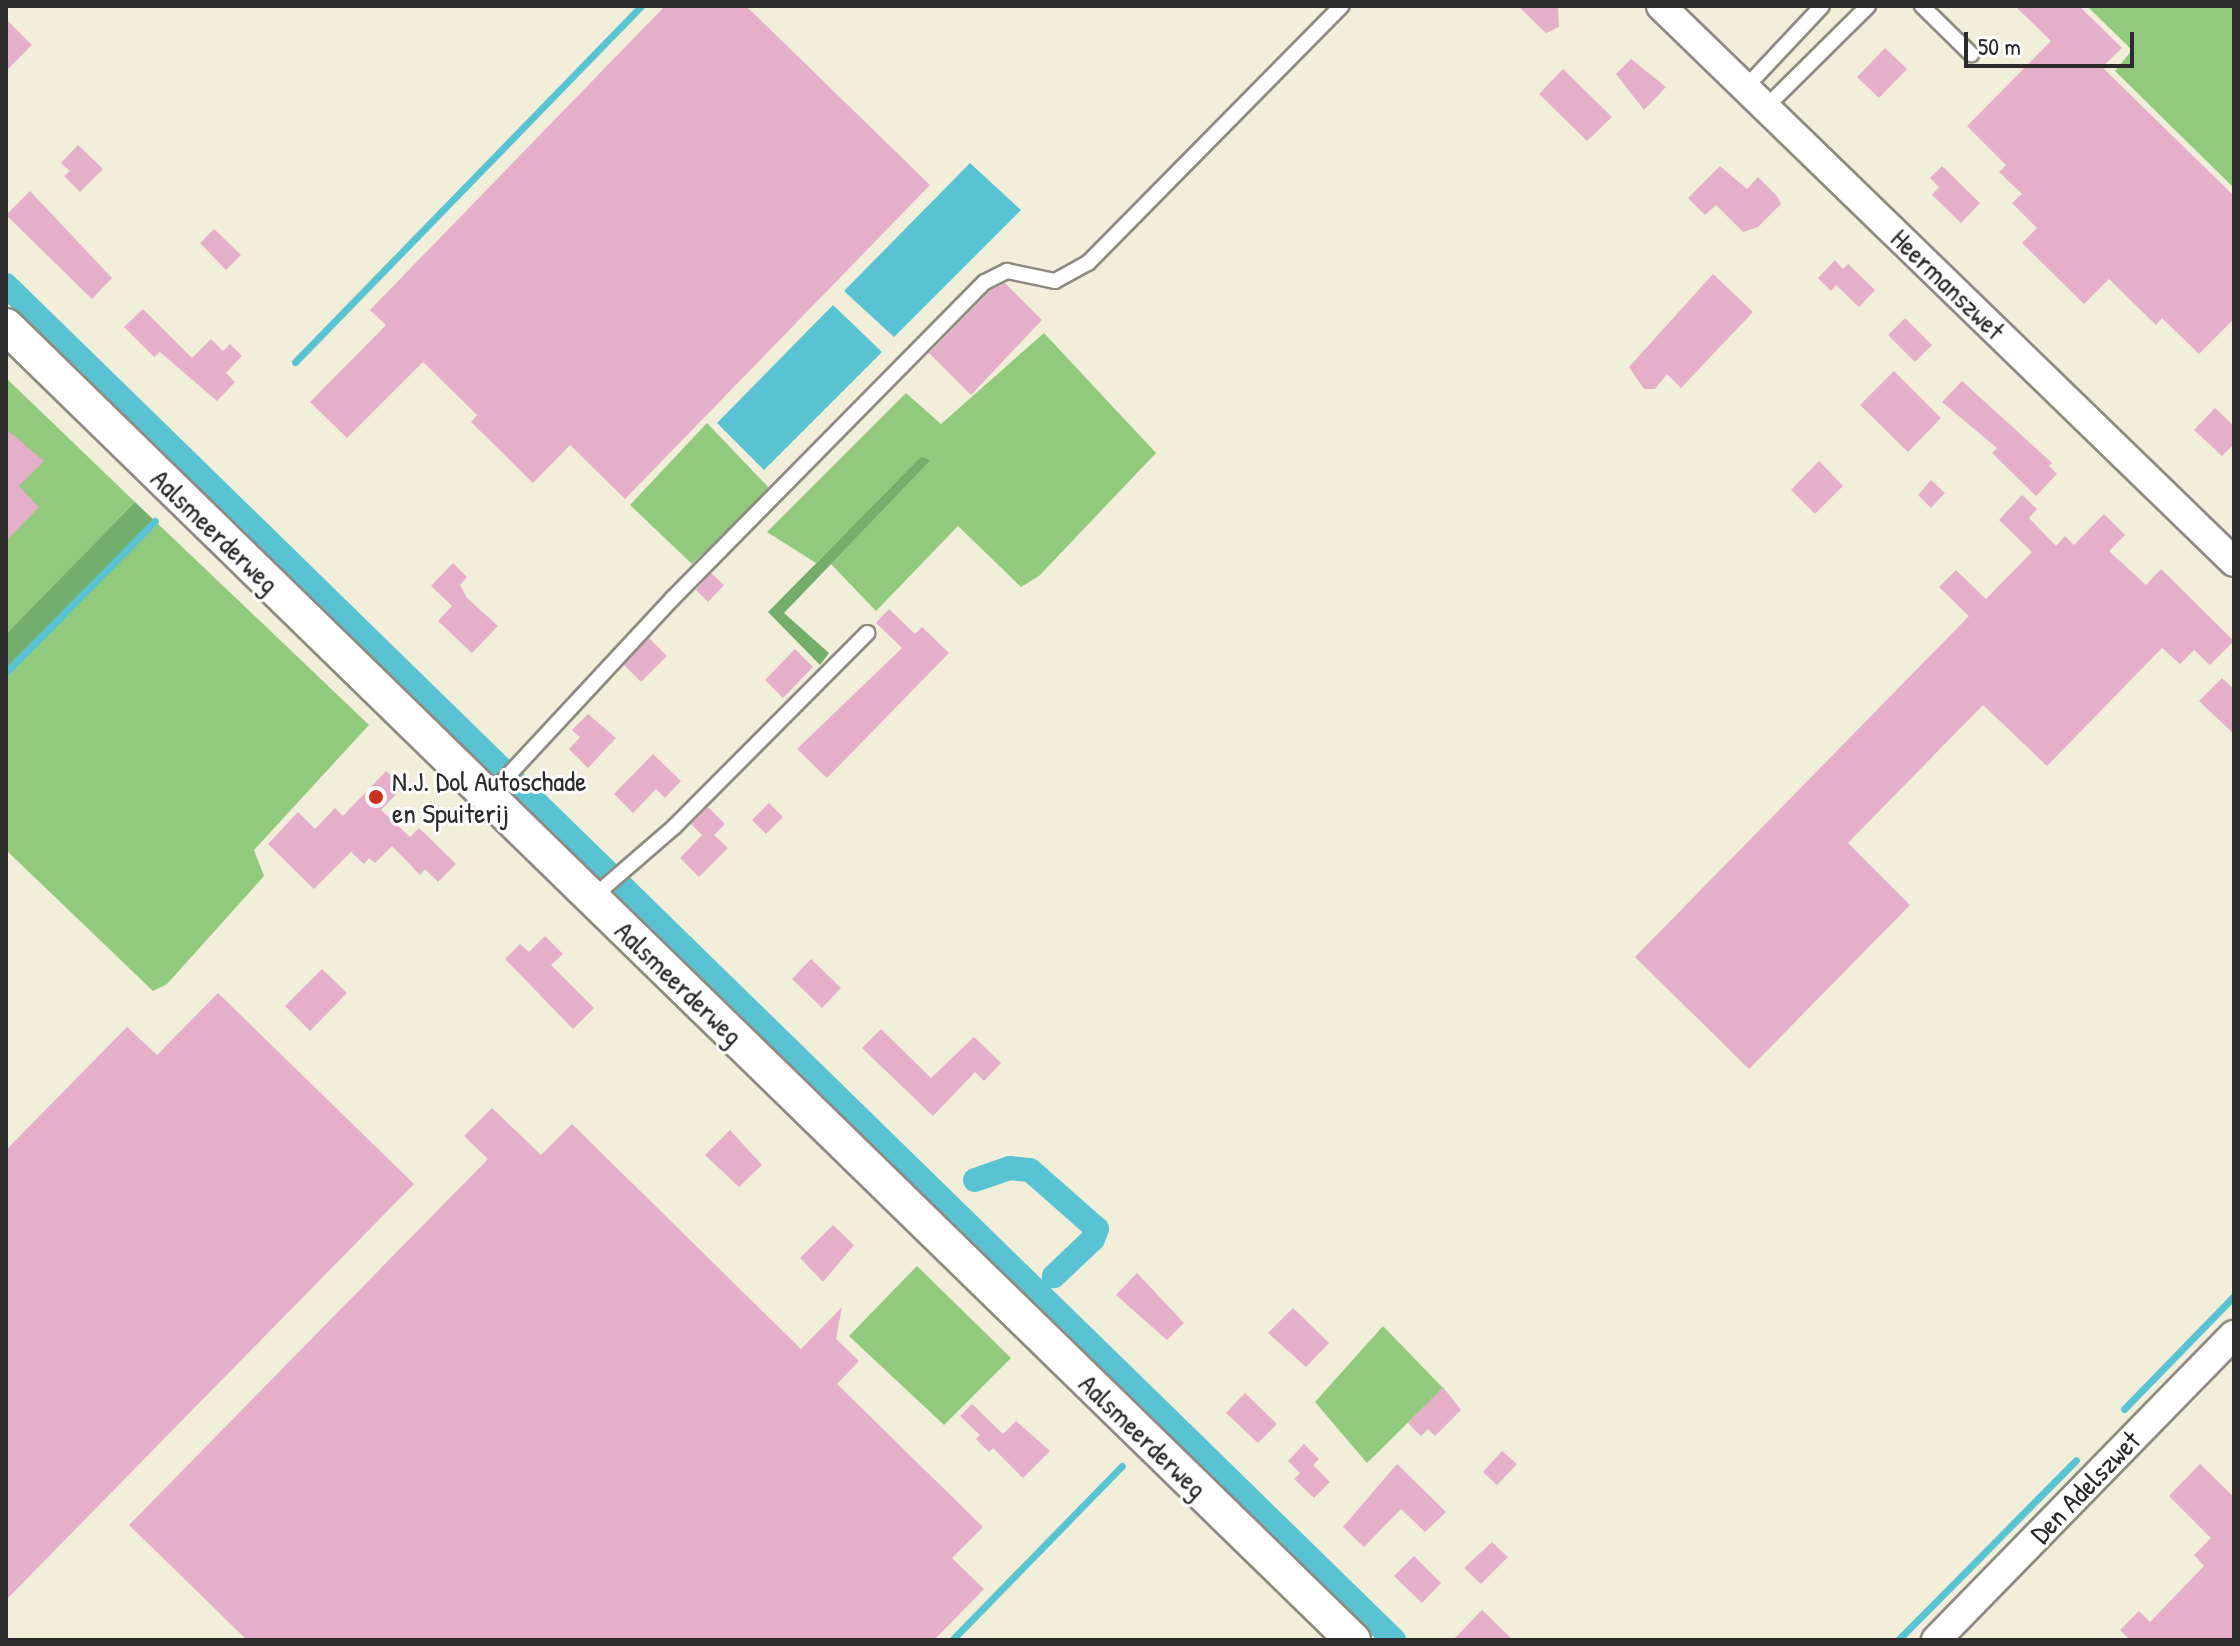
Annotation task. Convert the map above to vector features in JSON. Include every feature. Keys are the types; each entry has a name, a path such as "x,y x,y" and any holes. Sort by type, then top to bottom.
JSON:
{"street":[{"name":"Heermanszwet","path":"1661,6 2234,562"},
{"name":"Aalsmeerderweg","path":"6,326 492,792 600,890 1353,1640"},
{"name":"Den Adelszwet","path":"1936,1640 2234,1335"}],"lane":[{"path":"492,792 672,599 985,282 1007,271 1055,281 1088,263 1341,6"},
{"path":"1746,87 1822,6"},
{"path":"1766,107 1868,6"},
{"path":"1922,6 1971,54"},
{"path":"600,890 674,827 867,633"}],"green space":[{"path":"2087,6 2234,6 2234,188 2115,71 2132,50"},
{"path":"1044,333 1156,453 1039,576 1021,587 958,526 876,611 831,564 931,460 922,458 816,563 767,532 906,393 941,424"},
{"path":"6,378 135,502 6,634"},
{"path":"707,423 770,489 692,564 630,505"},
{"path":"921,457 931,460 784,613 829,653 820,665 768,612"},
{"path":"135,502 155,521 6,670 6,634"},
{"path":"155,521 369,725 254,850 264,876 167,984 153,991 6,850 6,670"},
{"path":"917,1266 1011,1358 944,1425 849,1336"},
{"path":"1383,1326 1443,1388 1367,1463 1315,1402"}],"water":[{"path":"970,163 1021,210 894,337 844,291"},
{"path":"833,305 882,352 764,470 717,423"}],"building":[{"path":"665,6 746,6 930,185 625,499 570,445 533,483 471,422 477,415 423,362 347,438 310,402 386,325 370,310"},
{"path":"1518,6 1558,6 1559,27 1546,33"},
{"path":"2015,6 2079,6 2122,48 2102,67 2234,196 2234,319 2199,354 2162,318 2156,325 2109,279 2084,304 2022,243 2037,228 2012,203 2022,194 1999,172 2006,165 1967,126 2051,41"},
{"path":"6,19 32,45 6,71"},
{"path":"1885,48 1907,69 1879,98 1857,77"},
{"path":"1631,59 1666,87 1644,110 1616,74"},
{"path":"1563,69 1612,117 1587,141 1539,94"},
{"path":"78,145 103,169 80,192 64,176 70,171 61,163"},
{"path":"1720,166 1747,189 1758,177 1777,196 1781,204 1758,227 1743,232 1716,205 1705,215 1688,198"},
{"path":"1942,166 1980,203 1961,223 1932,195 1939,187 1930,178"},
{"path":"30,191 112,278 92,299 6,215"},
{"path":"214,229 241,255 226,270 200,243"},
{"path":"1835,260 1843,269 1848,264 1875,290 1859,307 1836,285 1831,291 1818,278"},
{"path":"1713,274 1753,312 1681,388 1667,374 1655,389 1644,389 1629,367"},
{"path":"1005,283 1042,320 971,395 929,353 991,290"},
{"path":"143,309 192,358 211,339 223,351 230,344 242,356 226,373 235,382 217,401 160,352 154,357 124,327"},
{"path":"1905,318 1932,345 1915,362 1888,335"},
{"path":"1894,371 1941,418 1908,452 1860,405"},
{"path":"1962,381 2052,463 2049,466 2057,474 2036,496 1992,453 1997,448 1942,402"},
{"path":"2215,408 2234,426 2234,444 2222,456 2194,430"},
{"path":"6,429 44,461 19,486 39,507 6,541"},
{"path":"1819,461 1843,486 1815,514 1791,490"},
{"path":"1931,480 1945,493 1931,508 1918,495"},
{"path":"2022,495 2037,509 2029,518 2056,546 2065,536 2074,545 2104,514 2125,535 2109,551 2146,585 2161,569 2234,641 2210,665 2194,650 2180,664 2162,648 2047,766 1983,705 1848,843 1910,905 1749,1069 1635,957 1969,616 1939,587 1956,570 1986,599 2032,552 1999,520"},
{"path":"453,563 467,577 460,585 467,598 498,626 472,653 438,621 452,606 431,586"},
{"path":"711,573 724,585 708,602 696,590"},
{"path":"889,609 915,634 922,627 949,653 827,778 797,749 902,648 876,623"},
{"path":"649,638 667,656 641,682 624,665"},
{"path":"795,649 813,667 783,698 765,680"},
{"path":"2222,678 2234,689 2234,734 2199,701"},
{"path":"588,714 616,738 588,768 569,749 580,737 572,730"},
{"path":"653,754 681,781 665,798 656,789 633,813 614,794"},
{"path":"386,771 403,787 381,810 410,837 419,828 456,864 438,882 425,869 420,875 392,846 375,863 369,858 364,864 351,852 314,889 268,844 298,812 315,829 335,808 343,816"},
{"path":"769,803 783,817 766,834 752,820"},
{"path":"708,807 725,824 714,835 728,848 699,877 680,858 702,835 691,824"},
{"path":"545,936 563,954 551,965 594,1008 573,1029 505,959 520,944 529,952"},
{"path":"811,959 841,988 822,1008 792,979"},
{"path":"322,969 347,993 310,1031 285,1006"},
{"path":"218,993 414,1184 6,1600 6,1150 127,1027 157,1055"},
{"path":"881,1029 931,1078 974,1037 1001,1063 984,1081 975,1072 933,1116 862,1048"},
{"path":"492,1108 541,1155 572,1124 801,1349 842,1307 836,1339 859,1361 837,1384 983,1527 952,1558 984,1589 934,1640 247,1640 129,1525 488,1159 464,1136"},
{"path":"730,1130 762,1165 739,1187 705,1155"},
{"path":"833,1225 854,1245 823,1282 800,1258"},
{"path":"1137,1273 1184,1323 1167,1340 1116,1295"},
{"path":"1293,1308 1329,1343 1306,1367 1268,1333"},
{"path":"1443,1387 1461,1410 1435,1436 1428,1429 1421,1436 1408,1423"},
{"path":"1245,1393 1277,1424 1258,1443 1226,1413"},
{"path":"972,1404 1003,1434 1016,1421 1050,1451 1023,1478 993,1448 989,1452 976,1439 980,1435 960,1416"},
{"path":"1304,1444 1319,1459 1313,1465 1330,1482 1314,1498 1294,1479 1300,1473 1288,1461"},
{"path":"1502,1451 1517,1464 1497,1485 1483,1472"},
{"path":"1397,1464 1446,1512 1425,1532 1401,1509 1364,1547 1343,1527"},
{"path":"2200,1464 2234,1497 2234,1640 2130,1640 2120,1630 2139,1611 2150,1622 2204,1566 2194,1555 2211,1538 2169,1496"},
{"path":"1492,1542 1508,1557 1481,1584 1464,1568"},
{"path":"1414,1556 1441,1583 1422,1603 1394,1576"},
{"path":"1482,1610 1513,1640 1453,1640"}],"waterway":[{"path":"295,362 641,6"},
{"path":"6,285 1394,1640"},
{"path":"6,672 155,521"},
{"path":"975,1180 1010,1168 1030,1170 1097,1229 1093,1239 1054,1276"},
{"path":"2124,1409 2234,1296"},
{"path":"1898,1640 2076,1460"},
{"path":"952,1640 1122,1466"}],"place":[{"name":"N.J. Dol Autoschade en Spuiterij","path":"376,797"}]}
